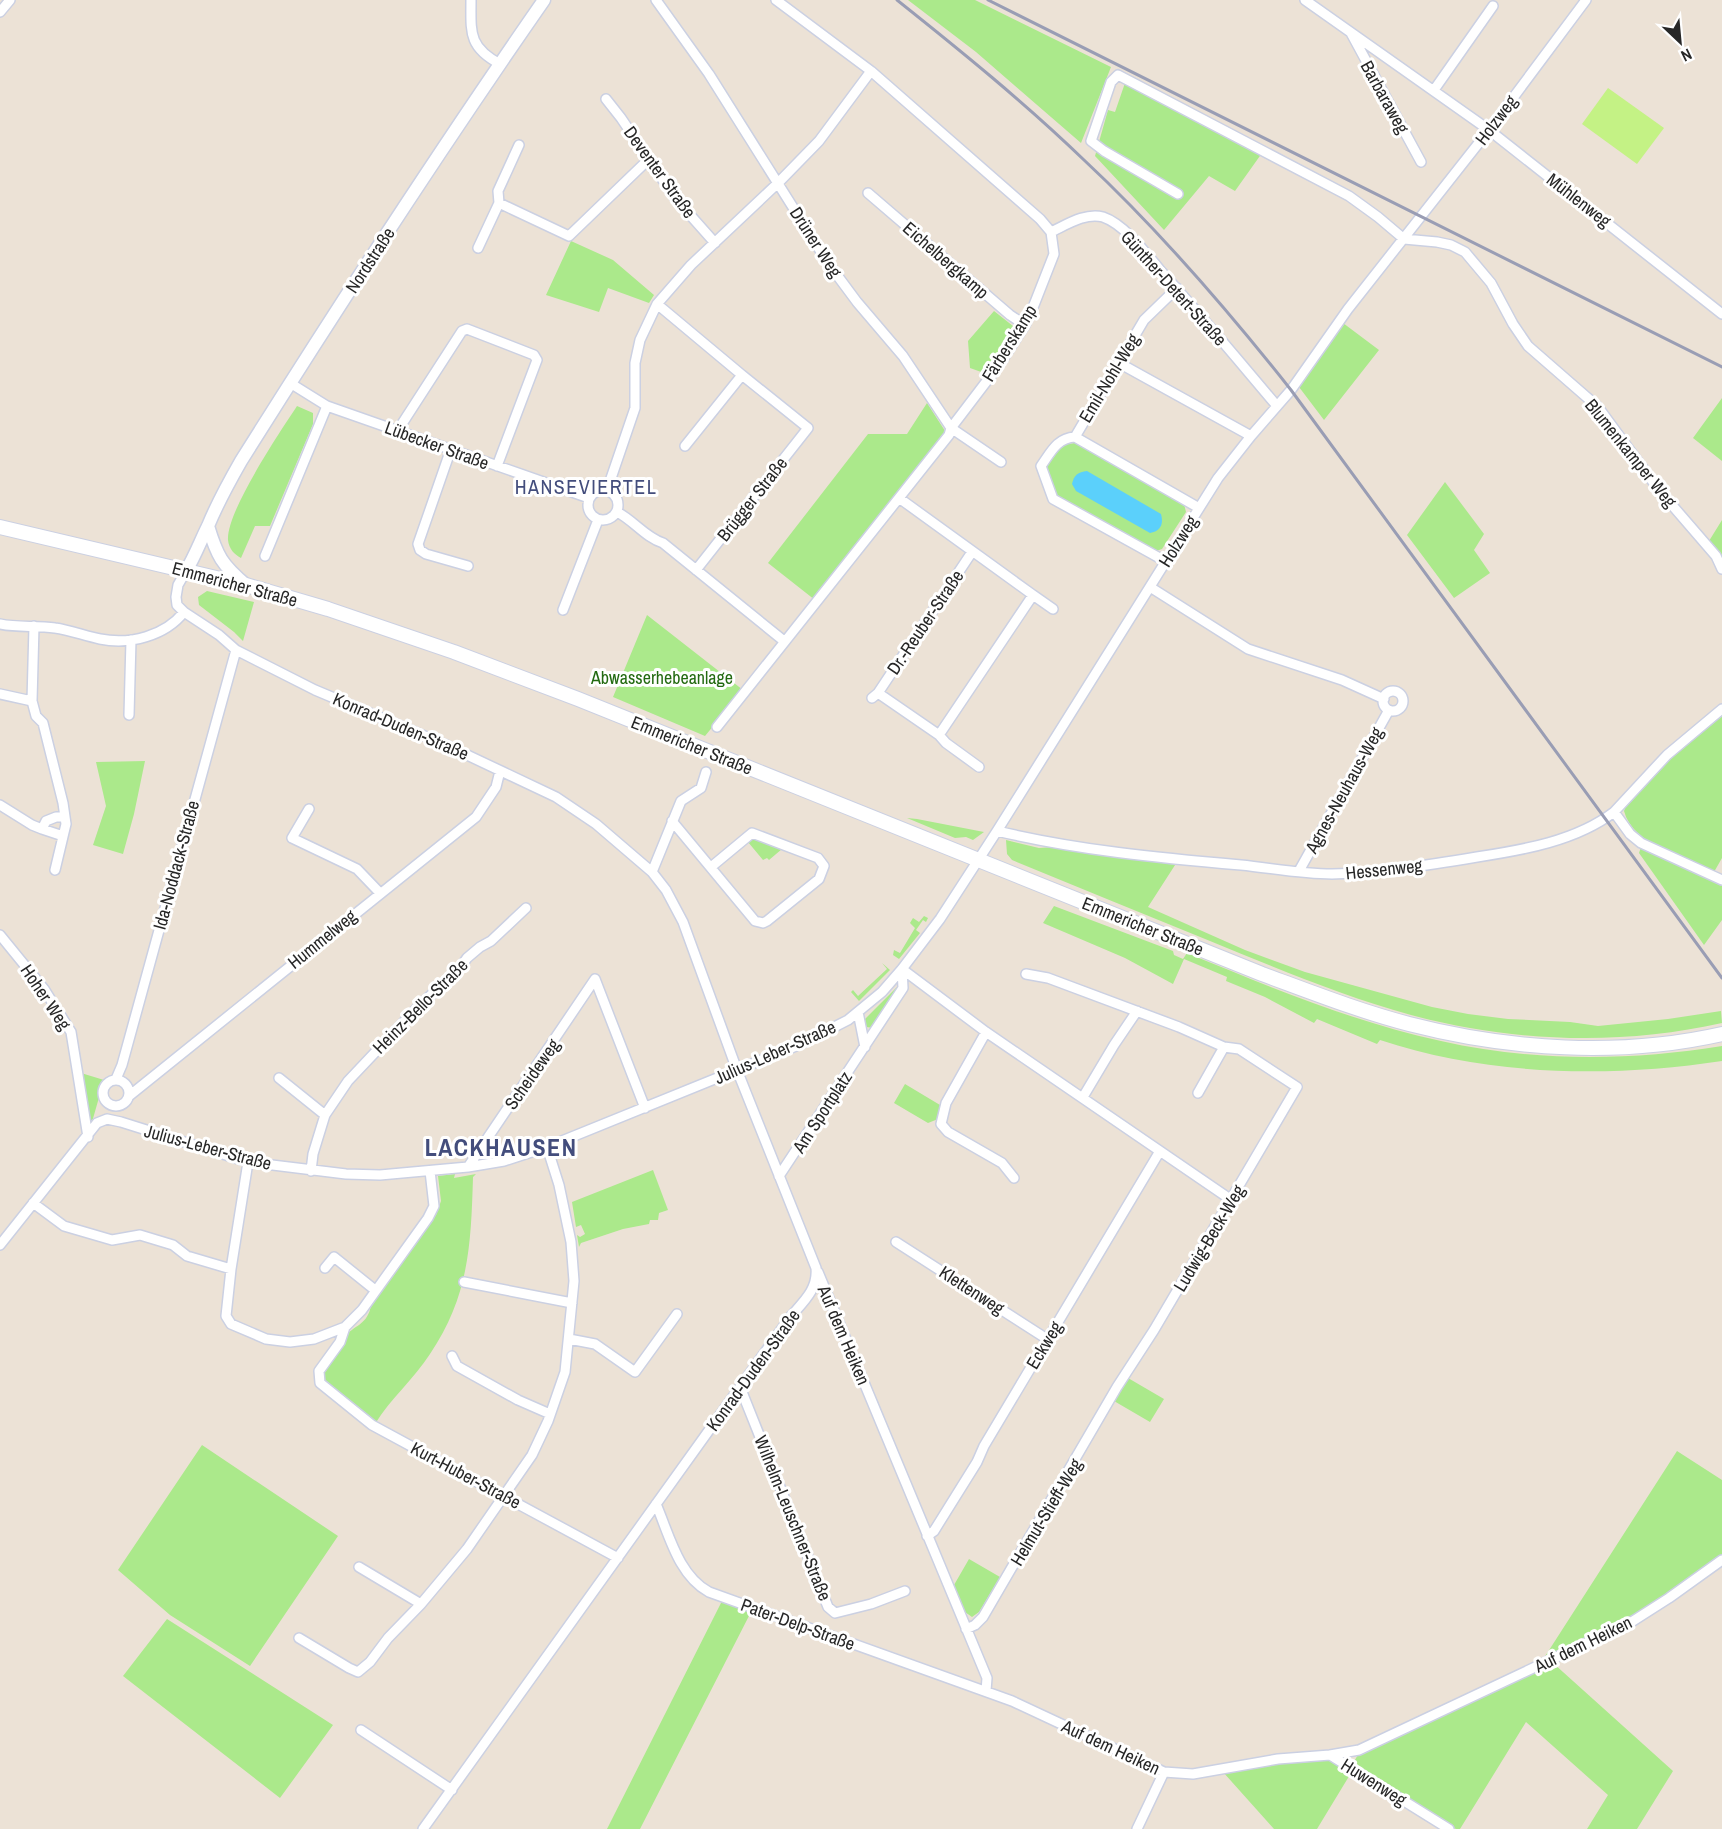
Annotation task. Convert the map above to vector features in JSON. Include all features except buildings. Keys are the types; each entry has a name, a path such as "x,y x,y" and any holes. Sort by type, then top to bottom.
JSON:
{"main road":[{"name":"Emmericher Straße","path":"0,527 246,585 328,609 454,652 599,707 1262,974 1369,1012 1492,1041 1555,1046 1650,1045 1694,1041 1722,1035"}],"street":[{"path":"0,12 10,0"},
{"path":"471,0 473,41 480,51 500,64"},
{"name":"Nordstraße","path":"186,571 196,555 207,526 237,468 290,383 544,0"},
{"name":"Drüner Weg","path":"656,0 709,74 828,263 857,302 903,356 951,428 1001,462"},
{"path":"776,0 871,71 1040,219 1051,232"},
{"name":"Mühlenweg","path":"1305,0 1489,130 1722,314"},
{"name":"Holzweg","path":"978,860 1218,478 1291,390 1348,309 1489,130 1586,0"},
{"path":"1434,90 1493,6"},
{"name":"Barbaraweg","path":"1350,31 1421,162"},
{"path":"607,490 635,408 635,363 640,340 657,304 679,277 819,141 871,71"},
{"path":"1178,194 1091,141 1111,82 1118,75 1349,196 1404,239"},
{"name":"Deventer Straße","path":"606,99 675,198 715,243"},
{"path":"478,248 499,204 498,191 519,145"},
{"path":"499,204 569,236 649,159"},
{"name":"Eichelbergkamp","path":"868,193 1010,315 1025,325"},
{"name":"Günther-Detert-Straße","path":"1051,232 1088,217 1105,218 1121,229 1177,288 1277,406"},
{"name":"Färberskamp","path":"717,727 949,435 951,428 999,365 1025,325 1054,255 1051,232"},
{"name":"Blumenkamper Weg","path":"1404,239 1437,242 1465,252 1491,283 1528,346 1598,407 1659,490 1705,542 1722,569"},
{"name":"Emil-Nohl-Weg","path":"1165,561 1053,499 1041,466 1058,443 1065,438 1075,437 1144,320 1177,288"},
{"path":"657,304 742,375 685,446"},
{"path":"398,430 462,331 467,329 534,355 537,360 497,466"},
{"path":"1119,363 1251,436"},
{"name":"Brügger Straße","path":"696,570 808,428 742,375"},
{"name":"Lübecker Straße","path":"290,383 327,406 589,498"},
{"path":"265,556 327,406"},
{"path":"1075,437 1198,508"},
{"path":"451,449 418,544 420,550 426,554 468,566"},
{"path":"596,490 607,490 615,494 618,503 617,512 606,520 598,520 589,511 589,498 596,490"},
{"name":"Dr.-Reuber-Straße","path":"899,498 1053,609"},
{"path":"617,512 627,517 655,540 663,543 784,641"},
{"path":"562,610 598,520"},
{"path":"207,526 218,557 246,585"},
{"name":"Dr.-Reuber-Straße","path":"972,552 875,696 939,735 946,743 979,767"},
{"path":"0,624 55,628 102,639 131,640 161,631 174,624 184,612 177,605 176,597 178,585 186,571"},
{"name":"Agnes-Neuhaus-Weg","path":"1150,587 1248,649 1342,680 1384,699"},
{"path":"939,735 1033,595"},
{"name":"Konrad-Duden-Straße","path":"184,612 219,635 236,650 315,690 436,740 556,797 596,824 652,872 676,907 683,922 737,1070 816,1268 817,1276 812,1291 791,1316 423,1829"},
{"path":"34,626 32,701 36,716 43,723 66,824 56,870"},
{"path":"129,715 131,640"},
{"name":"Ida-Noddack-Straße","path":"129,1096 123,1104 118,1106 106,1103 102,1089 108,1082 116,1079 122,1065 236,650"},
{"name":"Agnes-Neuhaus-Weg","path":"1393,691 1402,696 1403,702 1395,711 1389,710 1384,705 1384,699 1393,691"},
{"path":"0,694 32,701"},
{"name":"Hessenweg","path":"997,831 1042,842 1330,874 1383,871 1502,854 1571,835 1605,819 1666,755 1722,709"},
{"name":"Agnes-Neuhaus-Weg","path":"1299,871 1389,710"},
{"name":"Hummelweg","path":"129,1096 476,817 496,787 500,771"},
{"path":"652,872 681,801 701,788 706,772"},
{"path":"0,805 32,825 63,836"},
{"path":"309,809 292,838 357,869 380,893"},
{"path":"1614,812 1630,834 1641,843 1722,879"},
{"path":"42,829 46,821 56,817 65,817"},
{"path":"672,821 755,921 763,922 819,879 824,866 818,858 752,833 711,867"},
{"name":"Julius-Leber-Straße","path":"0,1245 97,1123 107,1119 248,1162 311,1171 369,1175 430,1172 468,1167 504,1161 547,1147 801,1044 848,1020 882,992 902,969 930,934 978,860"},
{"name":"Heinz-Bello-Straße","path":"311,1171 313,1155 326,1115 348,1081 460,968 467,958 491,941 526,908"},
{"name":"Hoher Weg","path":"0,935 44,989 71,1032 88,1137"},
{"path":"902,969 986,1032 1230,1199"},
{"name":"Am Sportplatz","path":"779,1176 903,988 902,969"},
{"path":"1026,974 1048,978 1224,1047 1198,1093"},
{"name":"Scheideweg","path":"468,1167 595,979 645,1108"},
{"path":"1083,1097 1137,1011"},
{"path":"858,1012 865,1047"},
{"path":"986,1032 946,1103 942,1124 948,1132 1002,1163 1014,1178"},
{"name":"Ludwig-Beck-Weg","path":"1117,1388 1154,1330 1297,1087 1239,1049 1224,1047"},
{"path":"279,1078 326,1115"},
{"path":"116,1079 128,1088 129,1096"},
{"path":"299,1638 358,1672 370,1662 388,1638 467,1549 532,1455 565,1372 574,1281 571,1242 559,1185 547,1147"},
{"name":"Eckweg","path":"927,1536 934,1531 977,1462 984,1446 1047,1339 1160,1152"},
{"path":"248,1162 226,1316 231,1323 266,1339 290,1342 314,1339 345,1327 362,1310 428,1218 434,1206 430,1172"},
{"path":"33,1203 64,1226 112,1240 140,1235 173,1245 187,1256 231,1269"},
{"name":"Klettenweg","path":"897,1242 1047,1339"},
{"path":"325,1268 334,1257 375,1290"},
{"name":"Auf dem Heiken","path":"816,1268 987,1678 986,1691 1164,1772 1193,1774 1278,1759 1359,1750 1633,1621 1670,1598 1722,1560"},
{"path":"464,1282 572,1303"},
{"path":"569,1339 595,1344 635,1372 677,1314"},
{"name":"Kurt-Huber-Straße","path":"345,1327 340,1342 320,1371 320,1383 372,1425 618,1558"},
{"path":"452,1356 457,1366 518,1400 550,1414"},
{"name":"Wilhelm-Leuschner-Straße","path":"740,1387 828,1607 835,1613 847,1612 905,1591"},
{"name":"Helmut-Stieff-Weg","path":"966,1629 975,1625 983,1617 1117,1388"},
{"name":"Pater-Delp-Straße","path":"656,1504 682,1564 697,1585 756,1609 986,1691"},
{"path":"359,1568 420,1604"},
{"path":"361,1730 452,1790"},
{"name":"Huwenweg","path":"1330,1755 1449,1829"},
{"path":"1137,1829 1164,1772"}],"green space":[{"path":"908,0 975,0 1111,67 1081,143 976,52"},
{"path":"1125,83 1262,153 1235,191 1209,176 1164,230 1095,156 1108,110 1115,112"},
{"path":"1608,88 1664,128 1637,164 1582,124"},
{"path":"571,241 613,260 654,295 649,303 608,288 599,312 546,295"},
{"path":"994,311 1018,330 984,373 970,368 968,341"},
{"path":"1343,323 1379,350 1324,420 1299,387"},
{"path":"1722,398 1722,461 1693,438"},
{"path":"927,403 947,434 815,600 768,563 868,434 907,434"},
{"path":"297,406 313,413 313,424 270,526 255,526 241,558 229,546 230,527 255,472"},
{"path":"1075,443 1184,504 1186,512 1162,549 1156,551 1054,496 1045,467 1061,445"},
{"path":"1445,482 1484,534 1474,550 1490,573 1454,598 1407,535"},
{"path":"1722,520 1722,562 1709,541"},
{"path":"207,591 254,602 243,641 199,605 198,597"},
{"name":"Abwasserhebeanlage","path":"647,615 743,690 705,736 613,697"},
{"path":"1722,714 1722,858 1714,872 1675,856 1649,842 1629,823 1624,811 1627,803 1669,757"},
{"path":"145,761 123,854 93,845 106,806 96,762"},
{"path":"907,818 984,832 973,840 966,837 955,838"},
{"path":"753,839 782,849 769,860 767,858 763,860 748,842"},
{"path":"1006,840 1039,848 1054,847 1177,862 1148,907 1245,950 1305,972 1432,1007 1508,1019 1570,1022 1598,1026 1721,1011 1722,1023 1645,1035 1566,1038 1488,1031 1411,1015 1309,981 1012,860 1007,854"},
{"path":"1641,847 1722,884 1722,920 1704,945 1639,853"},
{"path":"1054,906 1173,951 1174,955 1183,959 1187,953 1344,1014 1441,1041 1511,1053 1582,1057 1617,1057 1722,1046 1722,1061 1636,1070 1550,1070 1464,1061 1380,1040 1377,1044 1317,1019 1314,1023 1265,997 1226,981 1227,977 1184,959 1173,984 1125,958 1043,923"},
{"path":"924,916 928,918 926,922 923,920 916,930 920,933 899,959 893,955 894,950 900,953 915,928 910,923 913,918 919,922"},
{"path":"882,963 890,970 859,1001 851,992 853,990 858,996 887,969"},
{"path":"898,986 901,986 874,1028 866,1027 865,1019"},
{"path":"81,1073 104,1080 92,1122 87,1120"},
{"path":"905,1084 940,1105 938,1119 928,1123 894,1103"},
{"path":"653,1170 668,1210 659,1213 658,1220 650,1220 649,1224 623,1229 581,1243 579,1247 577,1235 580,1237 585,1234 581,1225 576,1227 572,1202"},
{"path":"455,1174 454,1178 476,1174 473,1177 469,1248 460,1290 443,1333 430,1354 375,1424 326,1382 323,1372 340,1342 367,1317 371,1305 436,1215 441,1201 438,1176"},
{"path":"1128,1378 1164,1399 1150,1422 1114,1401"},
{"path":"202,1445 338,1536 250,1666 170,1615 118,1570"},
{"path":"1677,1451 1722,1480 1722,1555 1632,1618 1544,1658"},
{"path":"969,1559 1000,1577 979,1612 972,1617 965,1612 954,1585"},
{"path":"722,1601 751,1612 640,1829 607,1829"},
{"path":"167,1619 333,1725 280,1798 123,1676"},
{"path":"1553,1663 1673,1771 1637,1829 1587,1829 1608,1795 1526,1722 1460,1829 1456,1829 1352,1765 1359,1753"},
{"path":"1326,1758 1351,1773 1317,1829 1274,1829 1223,1772"}],"water":[{"path":"1087,471 1161,514 1160,527 1150,533 1076,491 1072,484 1075,476"}],"railway":[{"path":"897,0 1016,98 1084,160 1166,243 1242,330 1291,390 1722,978"},
{"path":"988,0 1722,367"}],"district":[{"name":"HANSEVIERTEL","path":"586,486"},
{"name":"LACKHAUSEN","path":"501,1147"}]}
